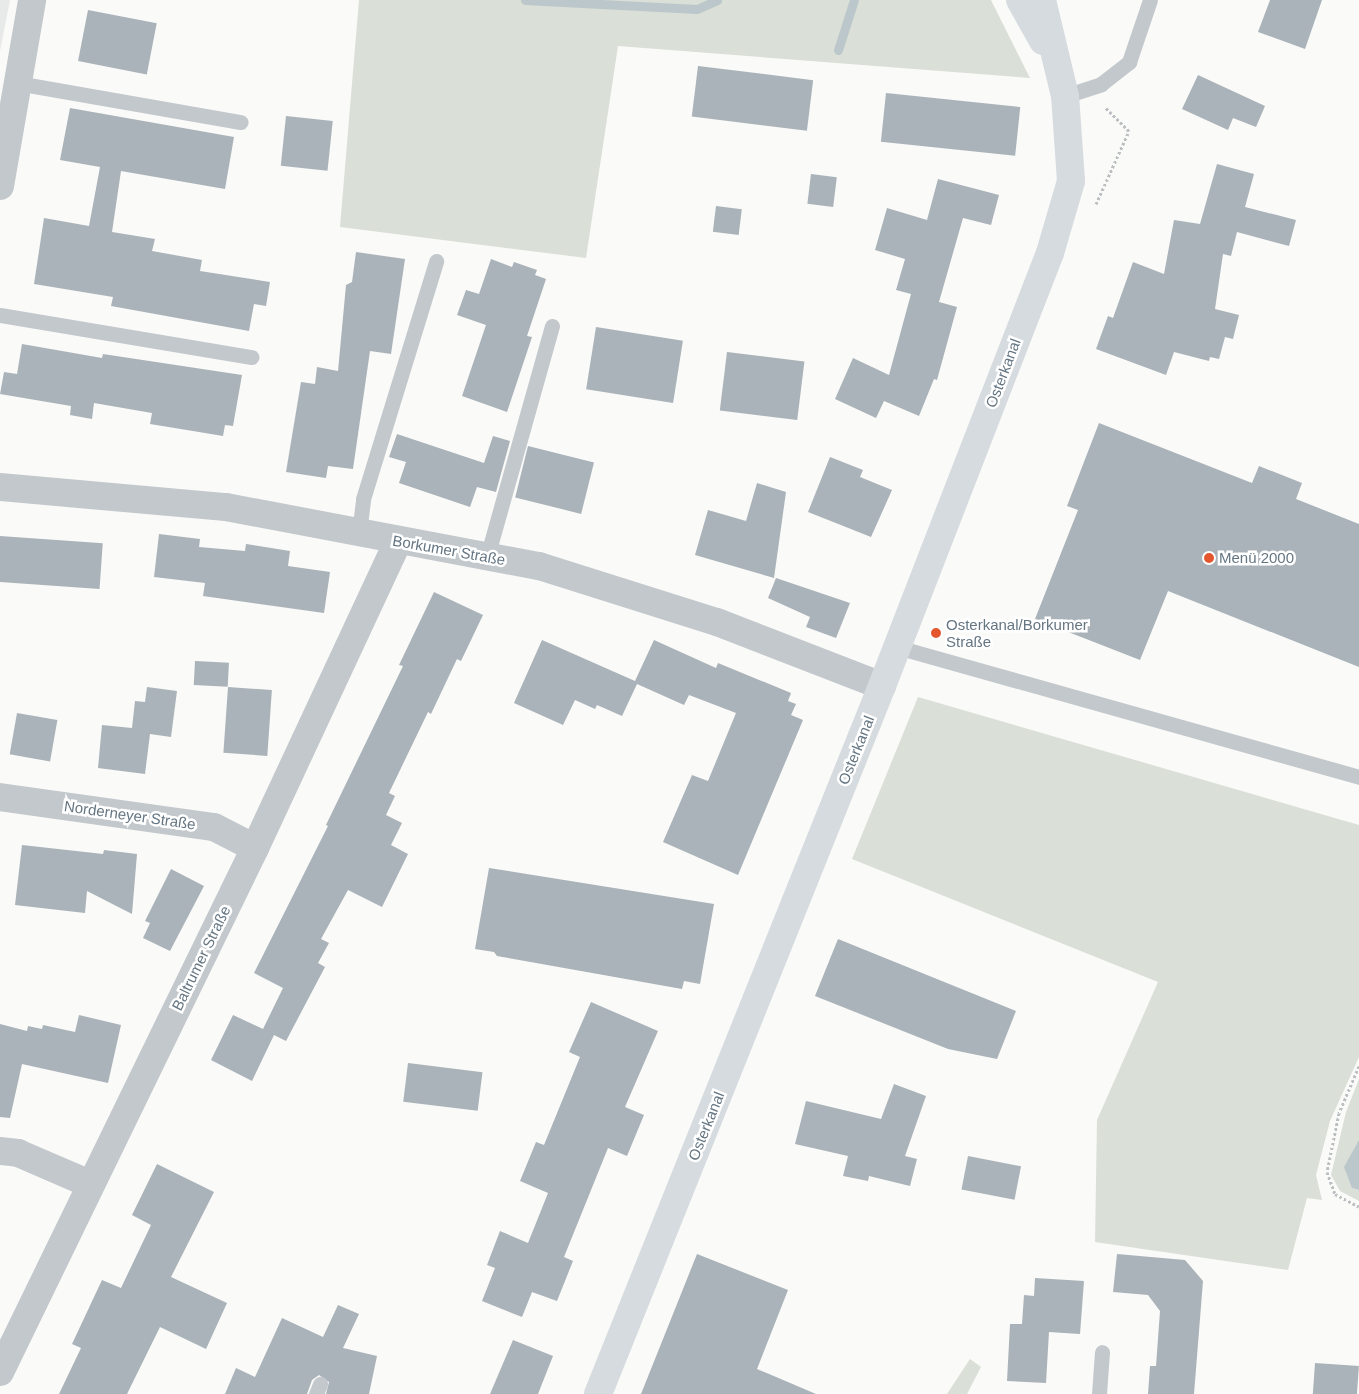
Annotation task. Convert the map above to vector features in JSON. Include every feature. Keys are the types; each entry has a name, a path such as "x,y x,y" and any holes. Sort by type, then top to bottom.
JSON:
{"main road":[{"name":"Osterkanal","path":"1020,0 1056,64"},
{"name":"Osterkanal","path":"598,1394 882,686 1050,252 1072,181 1065,96 1042,0"}],"street":[{"path":"0,186 32,0"},
{"name":"Borkumer Straße","path":"0,487 226,507 398,541 539,566 717,622 882,686"},
{"name":"Baltrumer Straße","path":"0,1372 255,848 398,541"},
{"name":"Norderneyer Straße","path":"0,797 214,827 255,848"},
{"path":"0,1151 18,1154 90,1184"}],"lane":[{"path":"1065,96 1101,84 1129,62 1150,0"},
{"path":"18,83 241,122"},
{"path":"359,533 363,499 436,261"},
{"path":"0,315 252,357"},
{"path":"487,557 552,326"},
{"path":"897,647 1359,777"},
{"path":"1099,1394 1102,1352"}],"path":[{"path":"1359,1066 1339,1113 1326,1172 1336,1194 1359,1207"}],"shaded area":[{"path":"0,0 10,0 0,51"},
{"path":"359,0 991,0 1030,78 618,46 586,258 340,227"},
{"path":"918,697 1359,825 1359,1057 1330,1121 1316,1175 1322,1200 1307,1198 1288,1270 1095,1242 1097,1120 1158,982 852,859"},
{"path":"1359,1079 1359,1140 1352,1188 1359,1190 1359,1201 1340,1191 1331,1175 1346,1112"},
{"path":"1359,1140 1359,1190 1352,1188 1344,1167"},
{"path":"970,1359 981,1367 967,1394 947,1394"}],"building":[{"path":"1270,0 1322,0 1305,49 1258,32"},
{"path":"88,10 157,23 147,74 78,61"},
{"path":"698,66 813,80 807,131 692,117"},
{"path":"1198,75 1265,106 1256,127 1233,118 1228,130 1182,109"},
{"path":"886,93 1020,107 1015,156 881,142"},
{"path":"70,108 234,137 225,189 121,171 112,232 155,239 152,251 202,260 200,271 270,282 266,306 254,304 249,331 111,306 113,297 34,284 44,218 89,226 100,167 60,160"},
{"path":"286,116 333,121 328,171 281,166"},
{"path":"1217,164 1254,174 1245,207 1296,220 1289,246 1237,232 1231,256 1223,254 1215,309 1239,315 1233,339 1225,337 1219,359 1210,357 1209,361 1174,352 1166,375 1096,349 1108,316 1113,318 1133,262 1164,274 1174,220 1200,224"},
{"path":"811,174 837,177 833,207 807,204"},
{"path":"938,179 999,195 991,225 963,218 939,302 957,307 937,380 934,379 919,416 884,401 876,418 835,399 853,358 889,375 911,294 896,290 905,259 875,250 887,208 927,220"},
{"path":"716,206 742,209 739,235 713,232"},
{"path":"356,252 405,259 391,354 370,351 353,469 328,466 326,478 286,472 301,382 315,384 317,367 338,371 346,285 352,282"},
{"path":"491,259 512,267 514,262 537,270 535,275 546,279 527,336 532,337 507,412 462,396 486,325 457,315 466,290 479,294"},
{"path":"596,327 683,341 673,403 586,389"},
{"path":"22,344 102,358 103,354 242,375 233,426 225,425 223,436 150,424 152,413 94,403 92,419 70,415 71,406 0,394 4,372 17,374"},
{"path":"727,352 804,362 797,420 720,411"},
{"name":"Menü 2000","path":"1099,423 1252,483 1259,466 1302,483 1296,499 1359,524 1359,667 1168,591 1140,660 1035,619 1078,510 1067,506"},
{"path":"397,434 484,463 493,436 510,441 496,492 477,487 470,507 399,483 406,462 389,457"},
{"path":"528,446 594,462 581,514 515,497"},
{"path":"830,457 863,470 860,477 892,490 871,537 808,512"},
{"path":"757,483 786,492 774,578 695,555 708,510 746,521"},
{"path":"159,534 200,539 199,547 245,551 246,544 290,551 288,566 330,572 324,613 203,596 205,583 154,577"},
{"path":"0,536 103,543 100,589 0,582"},
{"path":"776,578 850,603 836,638 806,627 810,617 768,598"},
{"path":"434,592 483,615 461,661 457,659 431,714 428,712 389,793 395,796 386,815 402,823 391,845 408,854 382,907 348,890 321,939 329,943 318,963 325,967 286,1041 274,1035 252,1081 211,1060 233,1015 263,1029 283,988 254,973 328,826 326,825 403,666 399,665"},
{"path":"542,640 635,681 654,640 716,668 718,663 791,693 788,701 796,704 791,715 803,720 738,875 663,842 692,775 708,781 736,713 689,695 684,705 637,684 622,716 597,705 595,709 575,700 563,725 514,703"},
{"path":"195,661 229,663 228,687 194,685"},
{"path":"147,687 177,691 171,737 150,734 145,774 98,768 102,725 132,728 135,701 145,702"},
{"path":"228,687 272,690 267,756 223,753"},
{"path":"17,713 57,720 50,761 10,754"},
{"path":"22,845 103,854 104,850 137,854 132,914 87,891 85,913 15,905"},
{"path":"489,868 714,904 700,984 684,981 682,989 497,956 494,952 475,949"},
{"path":"171,869 204,886 170,951 143,938 150,923 145,921"},
{"path":"838,939 1016,1011 997,1059 948,1049 815,996"},
{"path":"591,1002 658,1031 625,1107 644,1115 627,1156 608,1148 564,1257 573,1261 557,1301 532,1292 522,1317 482,1301 495,1268 487,1265 500,1231 528,1243 548,1193 520,1181 536,1142 544,1145 580,1057 569,1052"},
{"path":"79,1015 121,1025 108,1083 22,1064 10,1118 0,1117 0,1024 27,1031 28,1026 42,1029 43,1025 75,1032"},
{"path":"408,1063 482,1072 478,1111 403,1102"},
{"path":"894,1084 926,1096 905,1156 917,1159 910,1186 869,1176 868,1181 843,1176 848,1156 795,1144 806,1101 881,1119"},
{"path":"968,1156 1021,1166 1015,1200 962,1189"},
{"path":"157,1164 214,1192 171,1277 227,1303 206,1349 160,1327 127,1394 59,1394 81,1348 72,1344 102,1280 121,1288 151,1225 132,1215"},
{"path":"697,1254 788,1290 757,1369 816,1394 641,1394"},
{"path":"1117,1254 1185,1260 1203,1281 1194,1394 1148,1394 1150,1366 1156,1366 1160,1311 1148,1295 1113,1292"},
{"path":"1035,1278 1084,1281 1080,1334 1049,1332 1046,1383 1007,1381 1010,1324 1022,1324 1024,1295 1034,1296"},
{"path":"338,1305 359,1314 343,1348 377,1356 369,1394 326,1394 329,1382 319,1375 312,1380 307,1394 225,1394 236,1368 255,1377 282,1318 323,1337"},
{"path":"513,1340 553,1356 538,1394 490,1394"},
{"path":"1315,1363 1359,1366 1357,1394 1313,1394"}],"waterway":[{"path":"525,0 697,9 717,0"},
{"path":"838,50 854,0"}],"place":[{"name":"Menü 2000","path":"1209,558"},
{"name":"Osterkanal/Borkumer Straße","path":"936,633"}]}
